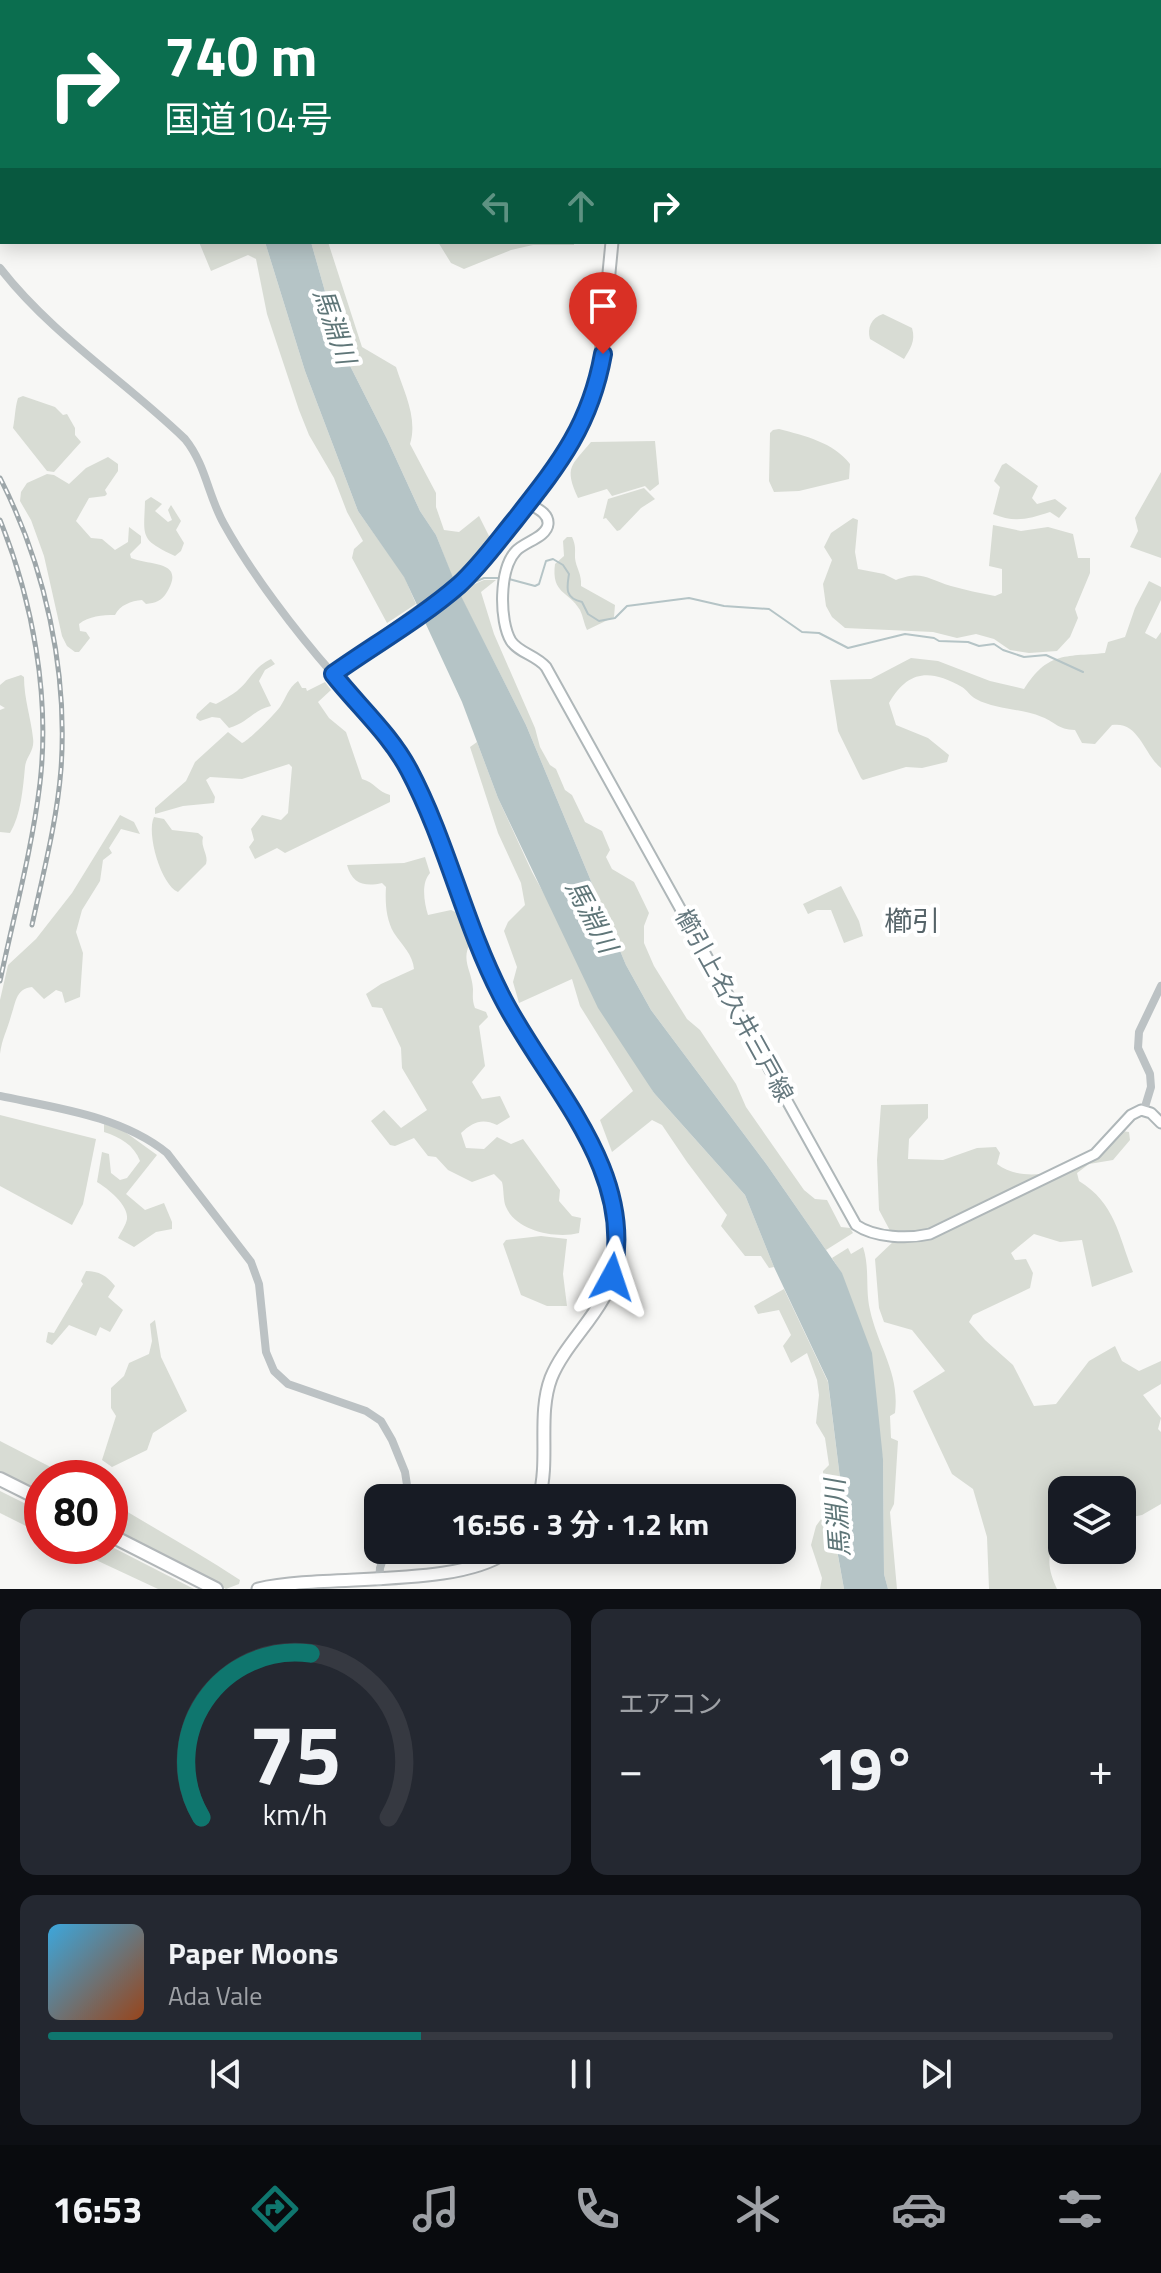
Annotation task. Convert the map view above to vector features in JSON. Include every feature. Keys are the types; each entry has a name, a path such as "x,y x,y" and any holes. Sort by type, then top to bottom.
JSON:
{"highway":[{"path":"542,1484 547,1398 552,1377 600,1301 615,1264 614,1221 609,1192 591,1144 500,994 408,768 387,737 333,674 456,588 483,560 528,503 578,433 596,389 604,343 612,244"},
{"path":"0,1482 24,1494"},
{"path":"128,1544 211,1588"},
{"path":"128,1549 211,1588"},
{"path":"258,1589 300,1584 428,1581 473,1575 494,1564"}],"main road":[{"name":"櫛引上名久井三戸線","path":"528,503 543,512 548,523 547,530 514,552 505,573 505,619 510,638 513,644 534,655 546,667 856,1225 880,1234 918,1237 930,1234 1095,1154 1131,1115 1144,1110"},
{"path":"1144,1110 1161,1123"}],"street":[{"path":"0,268 50,323 185,439 201,462 216,507 229,533 333,674"},
{"path":"1144,1110 1151,1087 1150,1074 1138,1048 1139,1032 1161,986"},
{"path":"0,1096 121,1125 167,1153 251,1262 259,1284 266,1352 274,1371 298,1389 374,1414 386,1427 407,1484"},
{"path":"379,1583 381,1564"}],"shaded area":[{"path":"200,244 266,244 305,371 358,511 404,576 416,604 387,623 352,558 354,549 363,541 299,410 267,314 256,259 248,255 211,271"},
{"path":"312,244 329,244 362,347 396,367 411,415 410,444 436,493 436,507 444,530 459,532 479,516 490,538 471,577 455,584 436,535 420,511 341,348"},
{"path":"439,244 574,244 533,245 511,250 464,269 451,263"},
{"path":"883,314 912,328 913,341 904,359 870,339 871,324"},
{"path":"23,396 55,407 63,415 67,414 81,442 54,472 47,471 13,428 18,398"},
{"path":"779,429 818,441 835,450 850,464 849,479 799,491 774,492 769,481 770,433"},
{"path":"655,441 659,484 650,491 645,486 612,496 607,489 578,498 571,480 572,467 591,442"},
{"path":"108,457 118,464 118,471 105,490 107,494 89,498 76,521 91,538 102,539 115,550 128,542 129,527 141,536 141,543 130,554 131,558 169,569 172,582 158,601 146,604 142,600 134,601 123,606 115,615 96,616 79,624 80,631 86,632 90,638 79,652 75,652 67,646 62,636 44,556 31,520 20,501 21,492 27,483 47,474 69,484 86,468"},
{"path":"1006,463 1038,486 1032,498 1037,504 1055,499 1067,508 1059,518 1050,512 1022,519 993,514 1000,487 994,481"},
{"path":"1161,472 1161,558 1130,547 1138,531 1135,518"},
{"path":"644,488 655,499 641,508 620,530 617,531 606,518 603,519 608,499"},
{"path":"151,497 162,504 155,511 168,522 172,520 168,510 171,505 181,521 176,530 184,543 175,556 149,541 146,536 145,501"},
{"path":"853,518 858,520 855,552 858,569 884,574 896,580 924,577 995,596 1002,593 1002,569 989,566 993,525 1021,531 1048,527 1073,534 1078,558 1090,558 1090,573 1075,609 1078,618 1070,637 1057,651 1029,653 1010,650 994,639 976,634 957,638 933,632 845,628 832,617 826,606 823,584 832,560 824,547 831,533"},
{"path":"572,537 574,543 581,586 615,605 614,617 587,630 580,610 558,587 554,574 555,564 564,556 563,541"},
{"path":"484,580 496,580 481,592 494,634 535,728 540,747 550,765 556,769 565,790 572,795 585,822 602,831 610,850 606,857 612,869 634,882 649,913 644,926 644,943 654,966 687,1019 700,1030 736,1084 746,1107 804,1190 815,1199 827,1200 841,1227 850,1228 853,1233 826,1250 767,1165 651,1010 626,965 526,725 458,591"},
{"path":"1149,581 1161,587 1161,600 1145,633 1156,639 1161,632 1161,768 1129,728 1112,725 1095,744 1082,743 1075,730 1034,714 984,703 962,687 930,675 904,684 889,703 896,725 928,738 949,755 947,762 922,768 906,767 863,780 861,778 838,731 830,680 871,679 911,658 938,661 990,681 1024,689 1049,662 1067,656 1105,653 1108,642 1125,637"},
{"path":"271,659 275,664 265,670 259,681 271,706 229,728 220,718 200,721 196,718 210,702 216,704 236,691"},
{"path":"21,675 24,677 33,743 26,763 17,818 10,833 0,832 0,710 5,708 0,705 0,685"},
{"path":"298,681 307,691 325,682 331,690 318,702 329,718 346,732 362,779 390,795 390,802 285,853 277,848 255,859 249,847 254,840 251,829 262,815 281,820 288,813 292,767 289,764 242,779 210,777 206,780 215,797 214,803 183,806 155,814 155,808 186,781 195,762 228,732 242,743 245,741 277,710"},
{"path":"477,742 498,798 532,872 654,1093 745,1195 774,1267 769,1268 761,1256 745,1256 721,1226 727,1215 662,1125 652,1120 612,1152 600,1120 633,1091 580,1006 572,979 519,1003 513,982 517,967 504,931 508,922 525,905 521,883 498,833 470,747"},
{"path":"120,815 134,822 140,834 121,829 109,848 112,853 103,860 100,881 82,910 76,932 83,953 80,997 65,1003 62,992 56,990 44,999 32,987 26,988 15,1002 0,1054 0,1000 8,965 36,939 72,893"},
{"path":"154,817 164,819 172,830 198,833 203,837 206,864 178,892 166,880 157,858 152,834"},
{"path":"425,857 430,873 424,887 428,915 451,910 462,915 471,942 467,960 474,1005 486,1012 488,1017 479,1026 485,1066 472,1082 482,1099 500,1096 510,1117 497,1125 478,1122 470,1126 461,1133 466,1148 484,1149 497,1137 511,1144 523,1139 560,1190 559,1201 572,1216 581,1218 579,1233 548,1234 527,1227 511,1215 505,1204 502,1182 494,1174 472,1182 448,1170 436,1157 428,1156 414,1138 390,1145 371,1121 384,1110 401,1128 427,1110 402,1068 401,1048 382,1008 372,1007 366,994 414,969 389,922 386,887 382,883 360,883 347,865 404,863"},
{"path":"841,886 863,936 844,943 831,910 808,914 803,904"},
{"path":"928,1104 928,1118 909,1139 908,1159 943,1160 977,1148 996,1147 1000,1153 997,1164 1021,1174 1048,1173 1075,1165 1101,1150 1122,1131 1129,1132 1130,1140 1113,1160 1089,1164 1077,1173 1079,1181 1108,1209 1133,1272 1092,1287 1082,1240 1060,1242 1034,1234 1011,1253 1015,1260 1026,1259 1033,1273 1030,1288 973,1315 969,1322 1013,1365 1034,1406 1056,1404 1089,1361 1115,1346 1122,1361 1139,1371 1161,1361 1161,1384 1143,1395 1161,1418 1158,1429 1161,1432 1161,1504 1136,1516 1136,1476 1048,1476 1048,1564 1057,1589 989,1589 987,1537 973,1489 952,1474 913,1391 945,1371 912,1330 884,1322 879,1308 875,1259 895,1240 879,1210 877,1160 881,1105"},
{"path":"0,1115 96,1139 83,1204 72,1225 0,1186"},
{"path":"104,1124 121,1129 157,1155 126,1194 145,1210 164,1203 172,1229 156,1232 134,1247 118,1238 127,1219 125,1208 97,1182 102,1152 109,1154 111,1173 120,1180 127,1178 140,1161 126,1142 104,1132"},
{"path":"541,1236 567,1239 563,1274 567,1306 547,1306 521,1295 503,1244 506,1240"},
{"path":"863,1247 870,1310 891,1373 896,1399 895,1413 890,1416 891,1438 898,1441 894,1504 890,1512 897,1589 888,1589 884,1574 883,1459 842,1274 832,1258 848,1248 851,1254"},
{"path":"86,1271 99,1273 112,1282 115,1286 108,1297 123,1310 110,1332 100,1327 96,1336 69,1325 52,1345 46,1342 48,1332 54,1333 83,1284 81,1281"},
{"path":"784,1289 828,1382 842,1494 834,1534 844,1589 820,1589 822,1578 811,1545 816,1526 824,1515 823,1471 829,1465 825,1438 816,1423 817,1380 807,1353 791,1363 783,1346 791,1335 779,1310 758,1314 754,1306"},
{"path":"155,1320 161,1357 187,1411 153,1433 147,1450 126,1460 102,1460 116,1416 111,1408 111,1388 124,1376 129,1363 149,1354 152,1341 150,1324"},
{"path":"0,1441 37,1460 24,1460 24,1486 0,1474"},
{"path":"0,1491 24,1503 24,1525 0,1513"},
{"path":"128,1512 240,1580 239,1584 226,1589 128,1539"},
{"path":"128,1555 194,1589 158,1589 105,1564 128,1564"}],"water":[{"name":"馬淵川","path":"266,244 312,244 341,348 420,511 436,535 458,590 526,725 626,965 651,1010 767,1165 842,1273 872,1353 883,1459 884,1574 888,1589 844,1589 834,1533 842,1494 828,1381 774,1267 745,1195 654,1093 598,1008 498,798 462,702 404,577 358,511 305,371"}],"waterway":[{"path":"509,579 535,586 539,584 546,561 553,559 563,565 569,574 569,595 582,602 588,614 599,621 615,618 627,606 689,598 724,606 769,609 802,632 819,633 848,648 905,634 979,646 994,644 1024,657 1046,655 1083,672"},
{"path":"467,585 484,578 503,578"}],"railway":[{"path":"0,478 30,547 41,583 57,657 61,694 59,789 32,925"},
{"path":"0,520 30,616 43,717 37,808 0,981"}],"district":[{"name":"櫛引","path":"912,920"}],"route":[{"path":"603,354 596,389 578,433 552,473 483,560 456,588 333,674 387,737 408,768 500,994 597,1156 609,1192 614,1221 615,1264 612,1277"}]}
